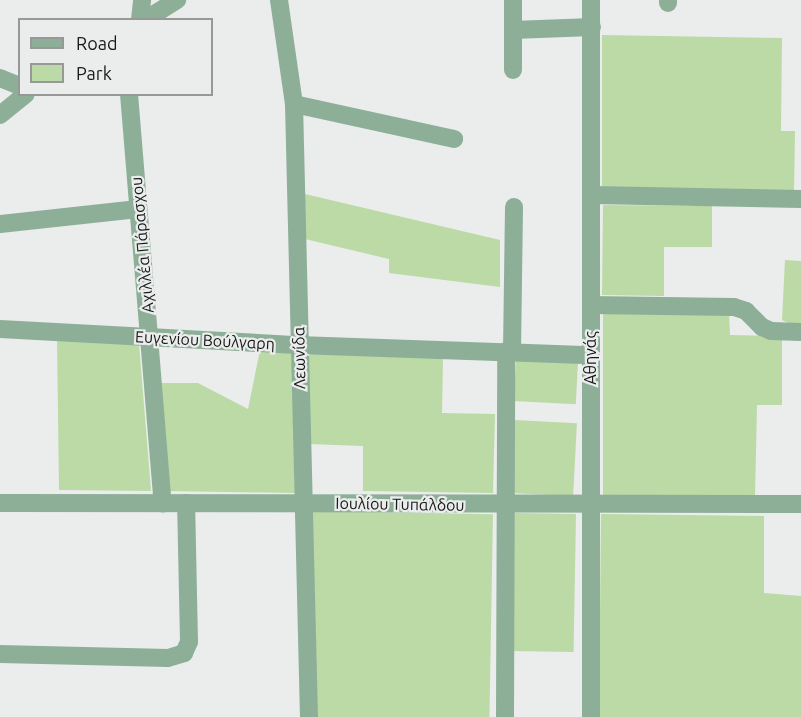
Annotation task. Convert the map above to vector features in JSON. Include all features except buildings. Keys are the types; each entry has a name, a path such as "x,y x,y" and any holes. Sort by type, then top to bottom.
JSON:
{"street":[{"path":"140,18 142,0"},
{"path":"148,18 177,0"},
{"name":"Λεωνίδα","path":"279,0 294,104 298,345 309,717"},
{"path":"513,0 513,70"},
{"name":"Αθηνάς","path":"591,0 591,717"},
{"path":"513,30 592,27"},
{"path":"0,78 18,85"},
{"path":"0,115 24,96"},
{"name":"Αχιλλέα Πάρασχου","path":"129,96 163,504"},
{"path":"294,104 454,139"},
{"path":"591,195 801,200"},
{"path":"505,717 504,504 514,207"},
{"path":"0,224 138,209"},
{"path":"591,304 734,307 746,311 762,327 771,331 801,332"},
{"name":"Ευγενίου Βούλγαρη","path":"0,329 298,345 509,351 590,356"},
{"name":"Ιουλίου Τυπάλδου","path":"0,503 801,504"},
{"path":"0,654 168,658 184,653 189,642 186,503"}],"green space":[{"path":"602,35 782,38 781,131 795,131 794,192 602,188"},
{"path":"305,194 500,240 500,287 389,273 389,259 305,239"},
{"path":"603,205 712,206 712,247 664,247 664,296 602,295"},
{"path":"785,260 801,261 801,326 782,320"},
{"path":"603,311 729,312 730,335 782,336 782,405 757,405 755,497 603,496"},
{"path":"57,339 139,344 151,491 59,490"},
{"path":"260,350 293,351 295,493 166,491 157,383 198,383 248,409"},
{"path":"305,352 443,357 442,413 495,414 493,493 363,491 363,446 308,444"},
{"path":"516,360 578,363 576,404 514,401"},
{"path":"515,420 577,423 573,496 511,493"},
{"path":"310,511 493,514 489,717 306,717"},
{"path":"513,513 576,514 574,652 511,651"},
{"path":"601,514 764,516 764,593 801,596 801,717 599,717"}]}
